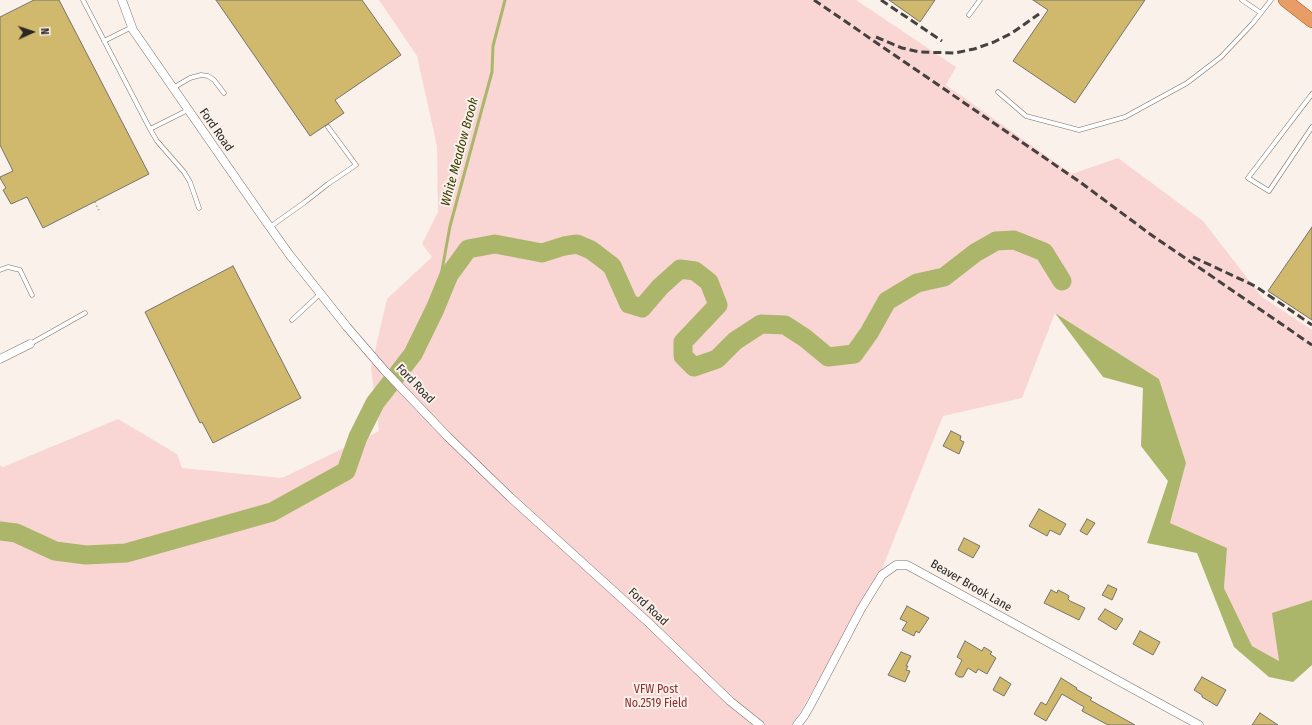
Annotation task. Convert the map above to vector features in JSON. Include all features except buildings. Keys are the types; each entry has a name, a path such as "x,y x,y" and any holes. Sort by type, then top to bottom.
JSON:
{"main road":[{"path":"1285,0 1312,21"}],"street":[{"name":"Ford Road","path":"122,0 132,27 172,88 270,227 321,294 385,371 510,497 649,623 730,701 760,725"},
{"path":"0,359 30,344"},
{"name":"Beaver Brook Lane","path":"797,725 811,704 861,609 882,575 896,565 907,565 1199,725"}],"lane":[{"path":"83,0 157,141 184,172 190,182 199,208"},
{"path":"969,16 980,0"},
{"path":"1242,0 1261,13"},
{"path":"998,92 1026,116 1079,130 1125,117 1188,83 1221,57 1271,0"},
{"path":"104,41 132,27"},
{"path":"172,88 190,78 201,75 208,76 214,80 224,93"},
{"path":"1312,94 1248,178 1269,191 1312,127"},
{"path":"150,129 188,110"},
{"path":"270,227 356,165 328,126"},
{"path":"0,270 8,267 20,270 32,296"},
{"path":"292,320 321,294"},
{"path":"30,344 85,313"}],"path":[{"path":"95,202 100,213"}],"green space":[{"name":"VFW Post No.2519 Field","path":"379,0 856,0 956,67 946,85 1072,174 1118,158 1203,221 1262,297 1312,330 1312,600 1273,613 1279,661 1252,646 1224,588 1227,548 1170,523 1186,463 1159,379 1055,313 1022,398 943,416 882,569 793,725 0,725 0,465 3,467 118,419 177,454 182,468 282,478 379,431 371,368 387,299 432,257 422,244 438,212 437,146 417,56"}],"shaded area":[{"path":"1055,313 1159,379 1186,463 1170,523 1227,548 1224,588 1252,646 1279,661 1272,613 1312,600 1312,665 1293,682 1269,677 1234,647 1197,553 1147,543 1168,481 1141,446 1143,388 1103,377"}],"waterway":[{"name":"White Meadow Brook","path":"435,309 450,226 492,72 493,46 505,0"},
{"path":"0,531 16,533 55,551 86,555 126,553 272,512 346,471 358,437 375,403 413,354 435,309 449,275 468,249 495,244 542,253 564,246 577,244 591,250 612,266 629,304 642,308 660,287 680,269 695,271 709,282 718,305 683,342 683,356 694,367 717,359 735,341 761,324 785,325 805,338 828,357 854,354 869,333 887,301 917,283 944,277 975,253 996,241 1014,240 1044,252 1062,281"}],"railway":[{"path":"814,0 1080,182 1150,234 1312,345"},
{"path":"881,0 942,41"},
{"path":"876,37 902,48 920,52 955,53 974,49 994,42 1012,33 1039,14"},
{"path":"1193,257 1255,286 1312,325"}]}
